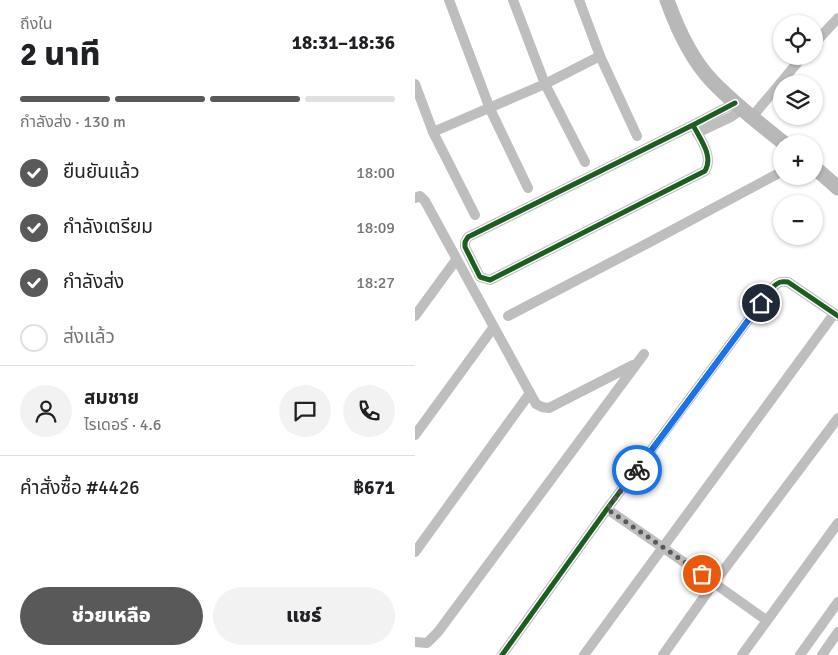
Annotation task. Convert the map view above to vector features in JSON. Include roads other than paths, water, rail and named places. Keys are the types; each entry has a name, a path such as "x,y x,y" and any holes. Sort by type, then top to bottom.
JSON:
{"street":[{"path":"449,0 490,109 529,188"},
{"path":"513,0 545,84 585,162"},
{"path":"579,0 600,56 637,136"},
{"path":"667,0 691,52 710,79 743,110 774,135"},
{"path":"823,34 838,18"},
{"path":"433,132 545,84 600,56"},
{"path":"695,129 708,156 708,166 705,171 491,280 480,278 465,248 465,242 468,237 695,129 743,110 793,65"},
{"path":"415,84 433,132 475,215"},
{"path":"508,316 773,176"},
{"path":"823,176 838,188"},
{"path":"415,198 420,196 425,201 535,404 542,408 549,408 636,364"},
{"path":"415,316 456,260"},
{"path":"502,655 607,509 777,283 788,282 836,315 584,655"},
{"path":"415,436 493,328"},
{"path":"415,642 427,643 438,632 645,354"},
{"path":"415,552 530,394"},
{"path":"663,655 838,418"},
{"path":"607,509 766,620"},
{"path":"741,655 838,523"},
{"path":"799,655 838,602"},
{"path":"822,655 838,632"}]}
